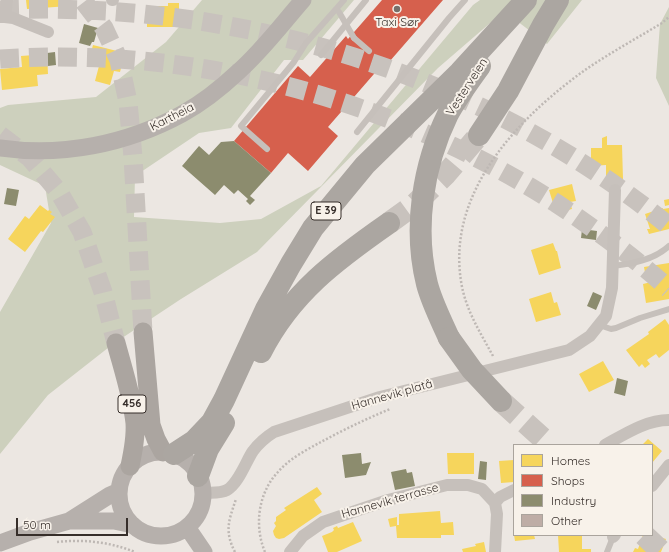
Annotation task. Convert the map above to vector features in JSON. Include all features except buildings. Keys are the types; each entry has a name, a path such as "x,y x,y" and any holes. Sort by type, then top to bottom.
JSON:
{"highway":[{"name":"Vesterveien","path":"501,401 472,370 449,338 435,308 427,283 423,257 421,230 422,202 427,173 434,147 448,113 527,0"},
{"name":"E 39","path":"168,453 194,441 212,422 224,400 266,309 291,264 318,222 365,165 460,72 527,0"},
{"path":"479,135 508,91 558,0"},
{"path":"200,484 208,449 235,406 270,334 285,312 306,289 330,267 389,223"}],"main road":[{"name":"456","path":"143,332 151,425 156,439 168,453"},
{"name":"456","path":"116,343 132,402 135,424 134,445 130,466"}],"street":[{"path":"7,0 2,17 13,18 48,32"},
{"name":"Kartheia","path":"0,148 47,151 92,146 140,132 178,116 220,88 239,72 303,0"},
{"name":"Hannevik platå","path":"200,484 219,492 228,489 240,473 253,451 263,439 274,432 380,397 569,350 590,336 602,324 609,306 613,266 615,190"},
{"path":"607,444 649,423 660,420 669,420"},
{"path":"168,453 184,459 192,466 200,484 201,506 196,517 187,527 177,533 165,536 154,536 142,532 125,516 120,505 119,491 122,478 130,466 145,456 168,453"},
{"path":"653,485 669,465"},
{"name":"Hannevik terrasse","path":"290,552 303,536 322,522 388,500 447,485 468,485 482,489 495,503"},
{"path":"495,552 497,514 495,503 500,497 513,490"},
{"path":"69,521 105,498 119,491"},
{"path":"0,543 30,532 69,521 114,521 133,525"},
{"path":"187,527 204,552"}],"lane":[{"path":"267,149 241,126 294,62 306,43 338,10 344,0"},
{"path":"321,54 366,0"},
{"path":"357,132 428,43 465,0"},
{"path":"338,10 354,38 369,51"},
{"path":"613,266 634,263 649,258 663,252 669,246"},
{"path":"602,324 611,329 616,328 640,318 669,309"},
{"path":"607,552 614,536"}],"path":[{"path":"498,367 497,362 471,316 461,282 459,262 460,242 463,222 470,201 482,177 496,155 518,128 541,106 585,70 662,23 669,17"},
{"path":"265,552 261,542 259,528 261,503 265,492 278,471 293,458 341,431 395,408"},
{"path":"235,552 228,533 228,524 240,485 240,473"},
{"path":"51,544 72,541 93,542 111,544 135,552"}],"green space":[{"path":"202,0 354,0 303,60 284,60 231,128 199,133 135,176 134,217 220,223 261,219 321,186 473,5 480,0 582,0 547,44 504,11 438,68 257,252 181,299 113,344 48,395 0,454 0,312 51,223 45,186 0,165 0,108 8,105 96,97 166,42"},
{"path":"669,7 669,106 656,78 660,24"}],"tunnel":[{"path":"84,2 104,28 119,60 128,102 133,157 143,332"},
{"path":"0,10 90,10 180,18 268,34 355,57 439,88 520,127 597,173 669,226"},
{"path":"0,59 73,57 146,61 218,71 289,87 359,108 427,134 493,166 556,203 585,223 614,244 669,289"},
{"path":"0,135 30,158 59,192 82,232 103,292 116,343"},
{"path":"389,223 415,204 446,174 479,135"},
{"path":"501,401 549,444"},
{"path":"645,536 662,552"}],"place":[{"name":"Taxi Sør","path":"397,9"}]}
